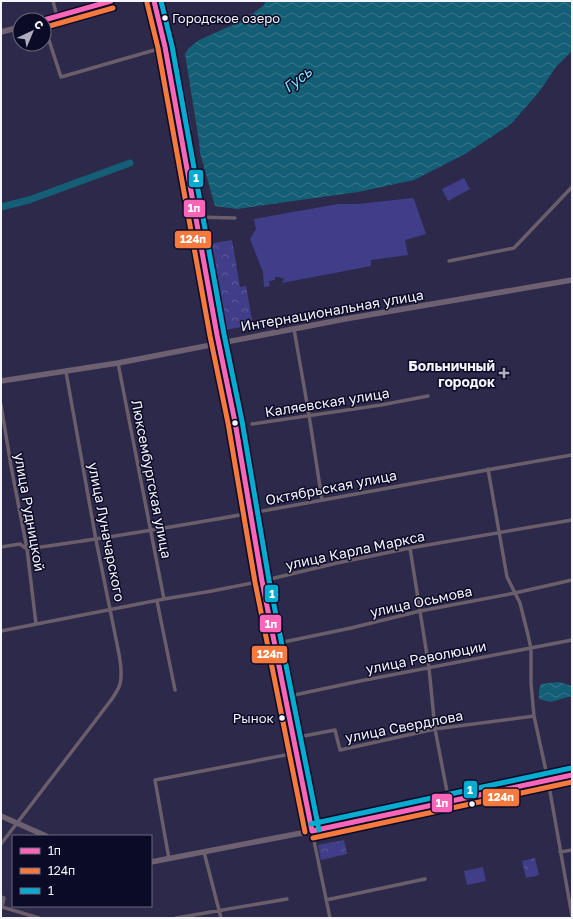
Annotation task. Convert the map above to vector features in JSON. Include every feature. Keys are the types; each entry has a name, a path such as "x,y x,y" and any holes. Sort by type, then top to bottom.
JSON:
{"main road":[{"path":"52,18 111,1"},
{"path":"154,1 165,46 234,419 262,581 312,831"},
{"path":"1,32 12,29"},
{"name":"Интернациональная улица","path":"1,381 118,363 345,319 572,280"},
{"path":"152,862 312,831 572,775"},
{"path":"1,816 44,835"}],"street":[{"path":"53,1 57,17"},
{"path":"52,49 61,77 165,46"},
{"path":"450,260 514,248 572,187"},
{"path":"196,217 235,218"},
{"path":"294,329 322,500"},
{"name":"Люксембургская улица","path":"118,363 164,599"},
{"name":"улица Луначарского","path":"1,844 114,695 120,684 121,665 96,540 66,372"},
{"name":"Каляевская улица","path":"252,424 381,405 428,396"},
{"name":"улица Рудницкой","path":"1,405 27,549 36,624"},
{"name":"Октябрьская улица","path":"1,547 20,544 27,549 96,540 572,455"},
{"path":"488,469 507,577 515,593 525,621 531,649 531,683 534,716 548,780 572,916"},
{"name":"улица Карла Маркса","path":"1,631 262,581 337,563 410,548 572,520"},
{"path":"410,548 429,668 435,729 449,802"},
{"name":"улица Осьмова","path":"274,644 351,628 420,611 515,593 572,580"},
{"path":"157,601 175,690"},
{"name":"улица Революции","path":"285,697 572,640"},
{"name":"улица Свердлова","path":"293,738 335,730 340,750 435,729 534,716"},
{"path":"169,859 155,780 296,753"},
{"path":"312,831 330,918"},
{"path":"560,852 572,850"},
{"path":"204,852 221,918"},
{"path":"326,900 425,879"},
{"path":"1,897 4,898 2,907 39,918"},
{"path":"176,918 287,899"}],"green space":[{"path":"177,53 192,130 188,131 172,55"},
{"path":"464,178 470,189 448,201 442,189"},
{"path":"413,198 426,234 405,240 408,255 371,260 371,266 282,283 284,279 275,277 275,280 269,281 270,286 264,287 263,272 250,239 256,229 254,219 338,204 358,204"},
{"path":"232,240 240,287 246,286 253,325 224,330 209,248 214,243"},
{"path":"344,840 347,854 321,860 318,845"},
{"path":"535,858 539,875 526,878 522,861"},
{"path":"483,867 486,881 467,885 464,871"}],"water":[{"path":"266,1 572,1 572,51 556,67 539,92 511,124 465,154 414,180 358,192 237,209 215,206 200,153 185,54 188,49 199,40 244,20 264,5"},
{"path":"559,682 572,686 572,696 550,702 539,699 541,684"}],"waterway":[{"name":"Гусь","path":"1,207 29,200 130,163"}],"transit line":[{"name":"1п","path":"52,18 111,1"},
{"name":"1п","path":"154,1 165,47 217,335 235,422 262,581 312,831"},
{"name":"1","path":"161,1 172,46 224,334 242,421 269,580 319,830"},
{"name":"124п","path":"147,3 158,48 210,336 228,423 255,582 305,832"},
{"name":"124п","path":"52,25 113,8"},
{"name":"1","path":"311,824 571,768"},
{"name":"1п","path":"312,831 572,775"},
{"name":"124п","path":"313,838 572,782"}],"place":[{"name":"Городское озеро","path":"165,18"},
{"name":"Больничный городок","path":"504,373"},
{"name":"Рынок","path":"282,718"}]}
